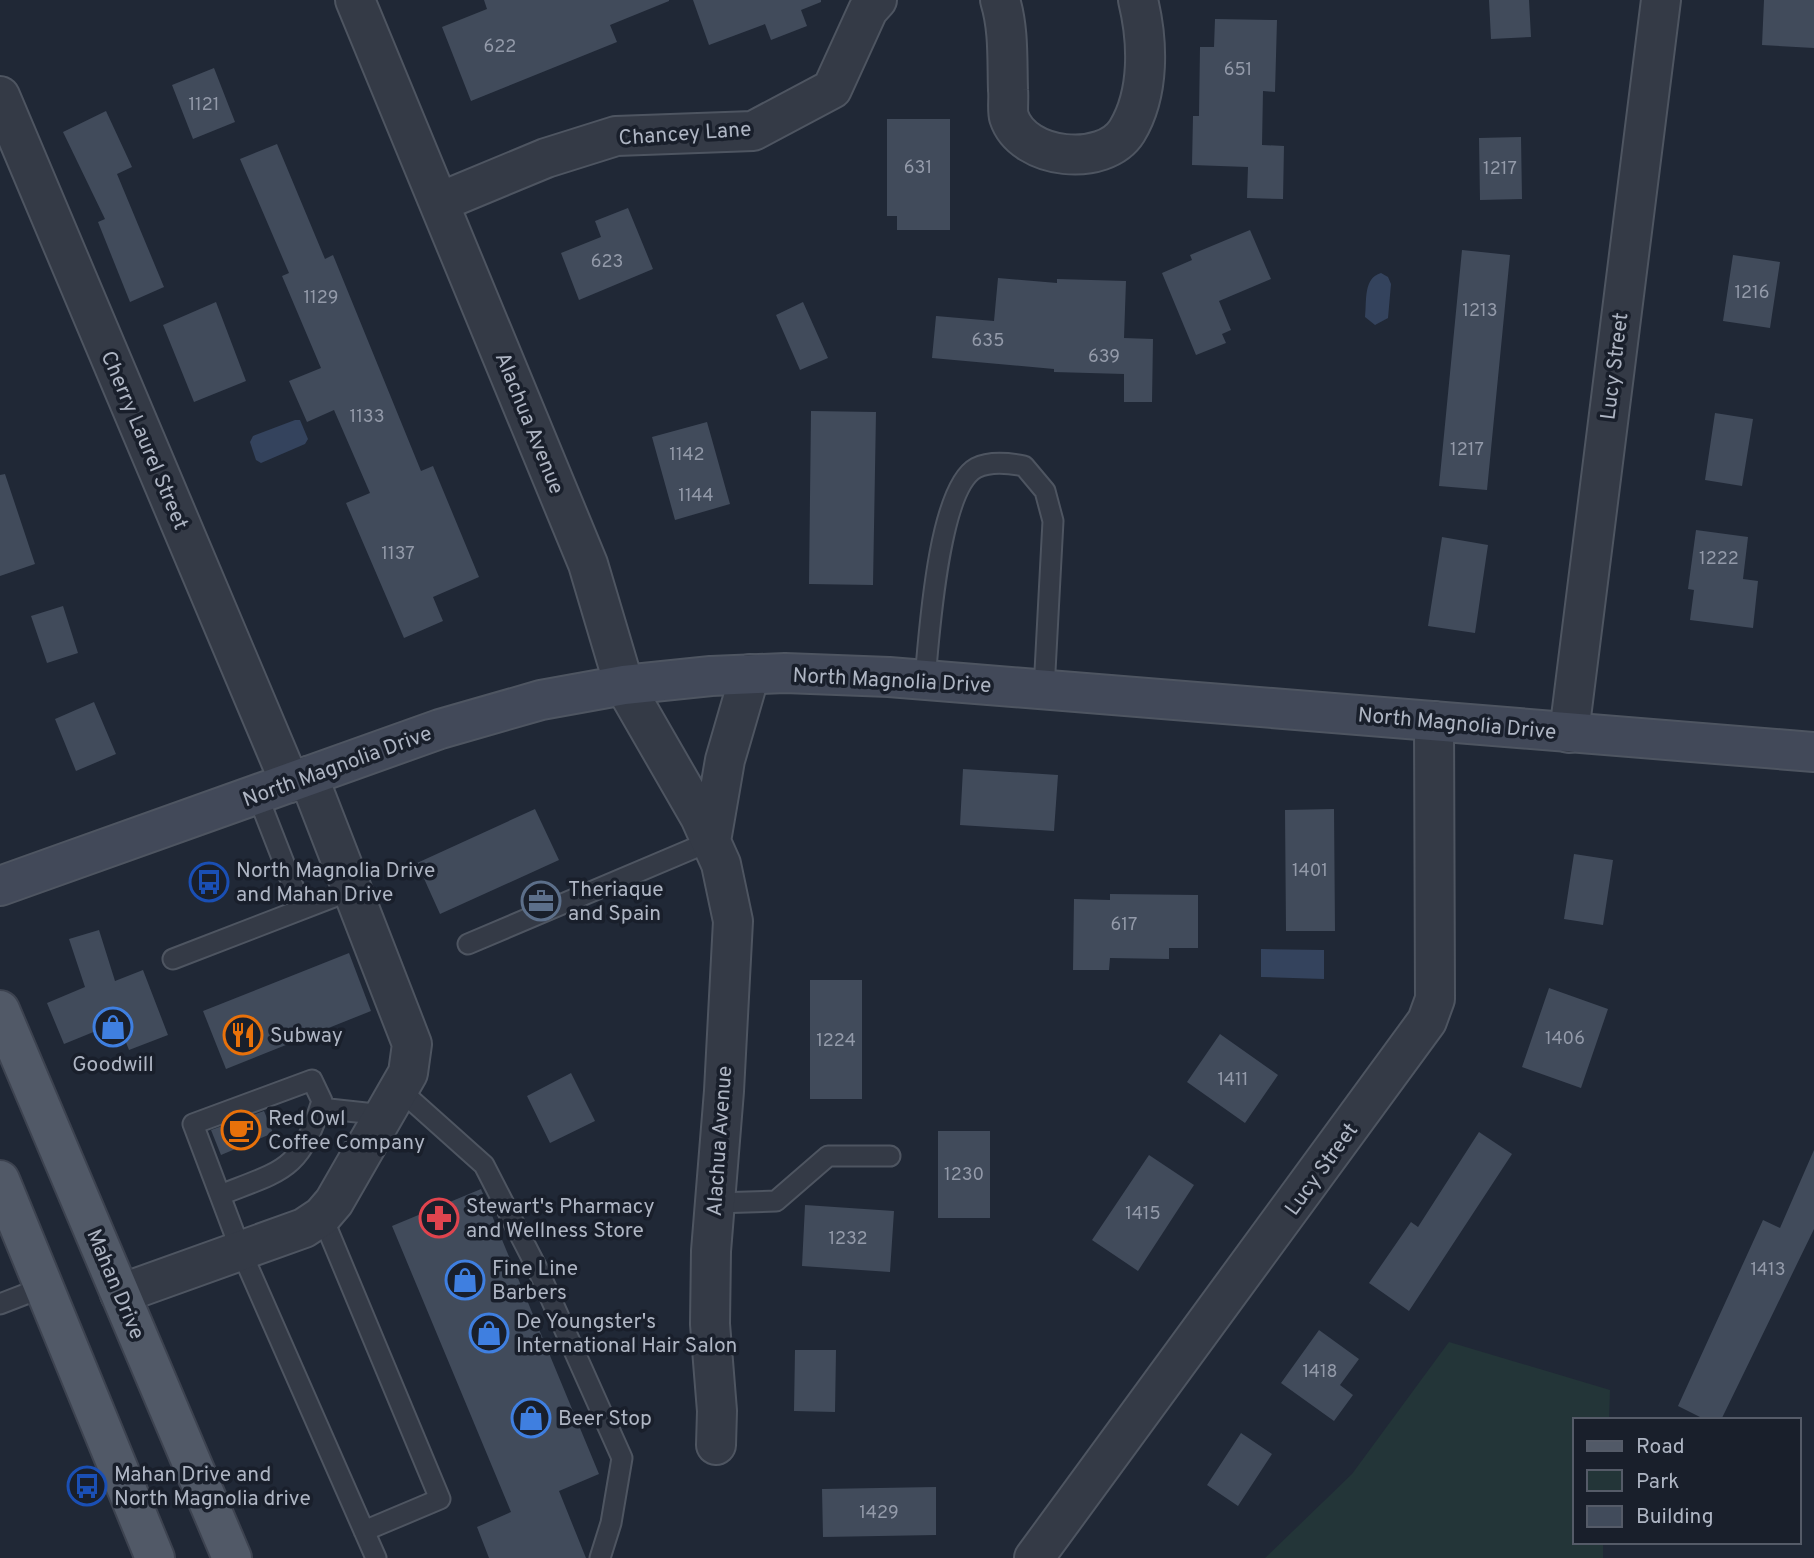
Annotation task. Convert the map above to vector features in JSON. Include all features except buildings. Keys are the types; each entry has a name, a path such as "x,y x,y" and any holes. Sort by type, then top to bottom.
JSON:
{"main road":[{"name":"North Magnolia Drive","path":"0,886 474,718 541,700 624,685 750,674 851,675 925,680 1814,752"},
{"name":"Mahan Drive","path":"0,1010 232,1558"},
{"path":"0,1180 156,1558"}],"street":[{"name":"Alachua Avenue","path":"355,0 588,564 624,685 711,841 721,864 733,921 710,1324 717,1411 716,1445"},
{"name":"Chancey Lane","path":"440,202 546,158 616,136 753,131 832,89 868,10 877,0"},
{"path":"1000,0 1007,22 1009,117 1027,141 1049,152 1083,153 1107,150 1126,132 1139,100 1145,69 1144,26 1138,0"},
{"name":"Lucy Street","path":"1569,733 1661,0"},
{"name":"Cherry Laurel Street","path":"0,96 285,784 352,890 412,1044 411,1063 391,1102 334,1202 322,1216 304,1228 120,1294"},
{"path":"711,841 725,760 750,674"},
{"name":"Lucy Street","path":"1034,1558 1427,1021 1435,999 1434,722"}],"lane":[{"path":"925,680 941,551 956,489 975,468 1002,462 1024,466 1045,491 1053,521 1044,690"},
{"path":"285,784 302,909"},
{"path":"468,944 711,841"},
{"path":"173,959 352,890"},
{"path":"220,1195 282,1171 305,1147 322,1101 312,1080 193,1124 241,1251 376,1558"},
{"path":"320,1108 391,1102 484,1166 538,1270 622,1458 611,1523 600,1558"},
{"path":"715,1203 776,1201 828,1156 890,1156"},
{"path":"322,1216 440,1499 364,1531"},
{"path":"0,1304 44,1287"}],"green space":[{"path":"1449,1342 1610,1390 1609,1418 1573,1418 1573,1544 1603,1544 1603,1558 1265,1558 1352,1474"}],"water":[{"path":"1381,273 1388,277 1391,284 1388,318 1375,325 1365,317 1366,297 1371,280"},
{"path":"300,420 308,439 305,444 261,463 256,460 250,442 253,436"},
{"path":"1261,949 1324,950 1324,979 1261,977"}],"place":[{"name":"North Magnolia Drive and Mahan Drive","path":"209,882"},
{"name":"Theriaque and Spain","path":"541,901"},
{"name":"Goodwill","path":"113,1027"},
{"name":"Subway","path":"243,1035"},
{"name":"Red Owl Coffee Company","path":"241,1130"},
{"name":"Stewart's Pharmacy and Wellness Store","path":"439,1218"},
{"name":"Fine Line Barbers","path":"465,1280"},
{"name":"De Youngster's International Hair Salon","path":"489,1333"},
{"name":"Beer Stop","path":"531,1418"},
{"name":"Mahan Drive and North Magnolia drive","path":"87,1486"}]}
